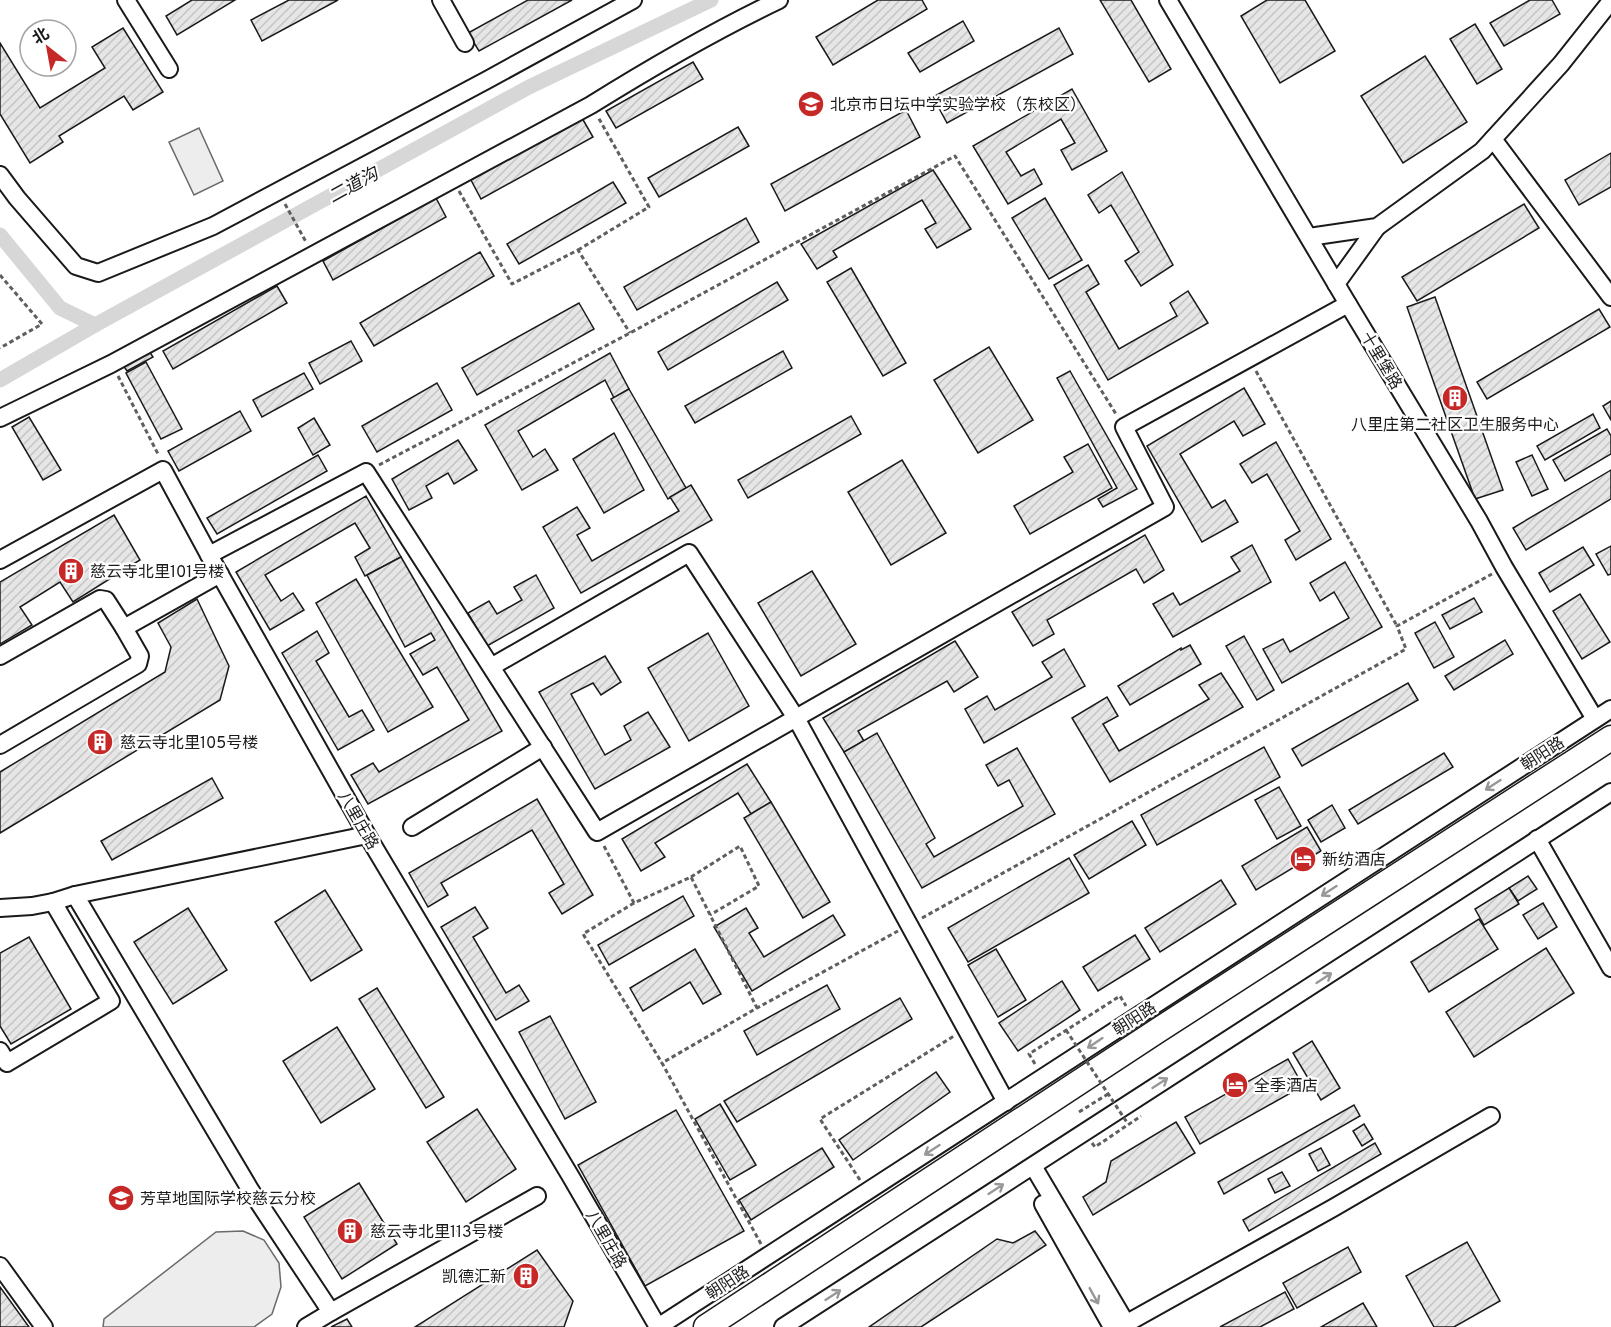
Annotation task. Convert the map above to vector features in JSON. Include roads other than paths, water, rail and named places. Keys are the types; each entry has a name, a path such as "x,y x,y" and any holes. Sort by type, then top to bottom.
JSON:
{"highway":[{"name":"朝阳路","path":"706,1327 1137,1044 1611,738"},
{"path":"736,1327 1041,1123 1611,757"}],"street":[{"path":"126,0 169,69"},
{"path":"441,0 465,43"},
{"path":"0,175 76,266 98,273 213,226 633,0"},
{"path":"0,418 111,364 591,105 660,62 736,20 779,0"},
{"name":"十里堡路","path":"1168,0 1479,520 1504,567 1595,719"},
{"path":"1336,284 1377,227 1482,151 1561,64 1611,1"},
{"path":"1493,139 1611,297"},
{"path":"1309,237 1377,227"},
{"path":"209,555 366,472 597,832 1165,507 1124,427 1348,304"},
{"name":"八里庄路","path":"0,560 163,470 368,835 658,1327"},
{"path":"491,667 689,553 796,718 1006,1102"},
{"path":"124,628 220,574"},
{"path":"0,656 100,599 106,600 140,656 138,664 0,745"},
{"name":"朝阳路","path":"658,1327 1611,709"},
{"path":"412,827 543,747"},
{"path":"783,1327 1611,792"},
{"path":"0,908 53,902 75,895 368,835"},
{"path":"1537,839 1611,968"},
{"path":"75,895 251,1191 331,1312"},
{"path":"0,1051 7,1063 111,1001 53,902"},
{"path":"1029,1168 1119,1326 1333,1208 1491,1116"},
{"path":"306,1327 537,1196"},
{"path":"0,1266 44,1327"}],"waterway":[{"name":"二道沟","path":"0,380 95,325 529,87 711,0"},
{"path":"0,235 60,308 95,325"}],"place":[{"name":"北京市日坛中学实验学校（东校区）","path":"811,104"},
{"name":"八里庄第二社区卫生服务中心","path":"1455,398"},
{"name":"慈云寺北里101号楼","path":"71,571"},
{"name":"慈云寺北里105号楼","path":"100,742"},
{"name":"新纺酒店","path":"1303,859"},
{"name":"全季酒店","path":"1235,1085"},
{"name":"芳草地国际学校慈云分校","path":"121,1198"},
{"name":"慈云寺北里113号楼","path":"350,1231"},
{"name":"凯德汇新","path":"526,1276"}]}
